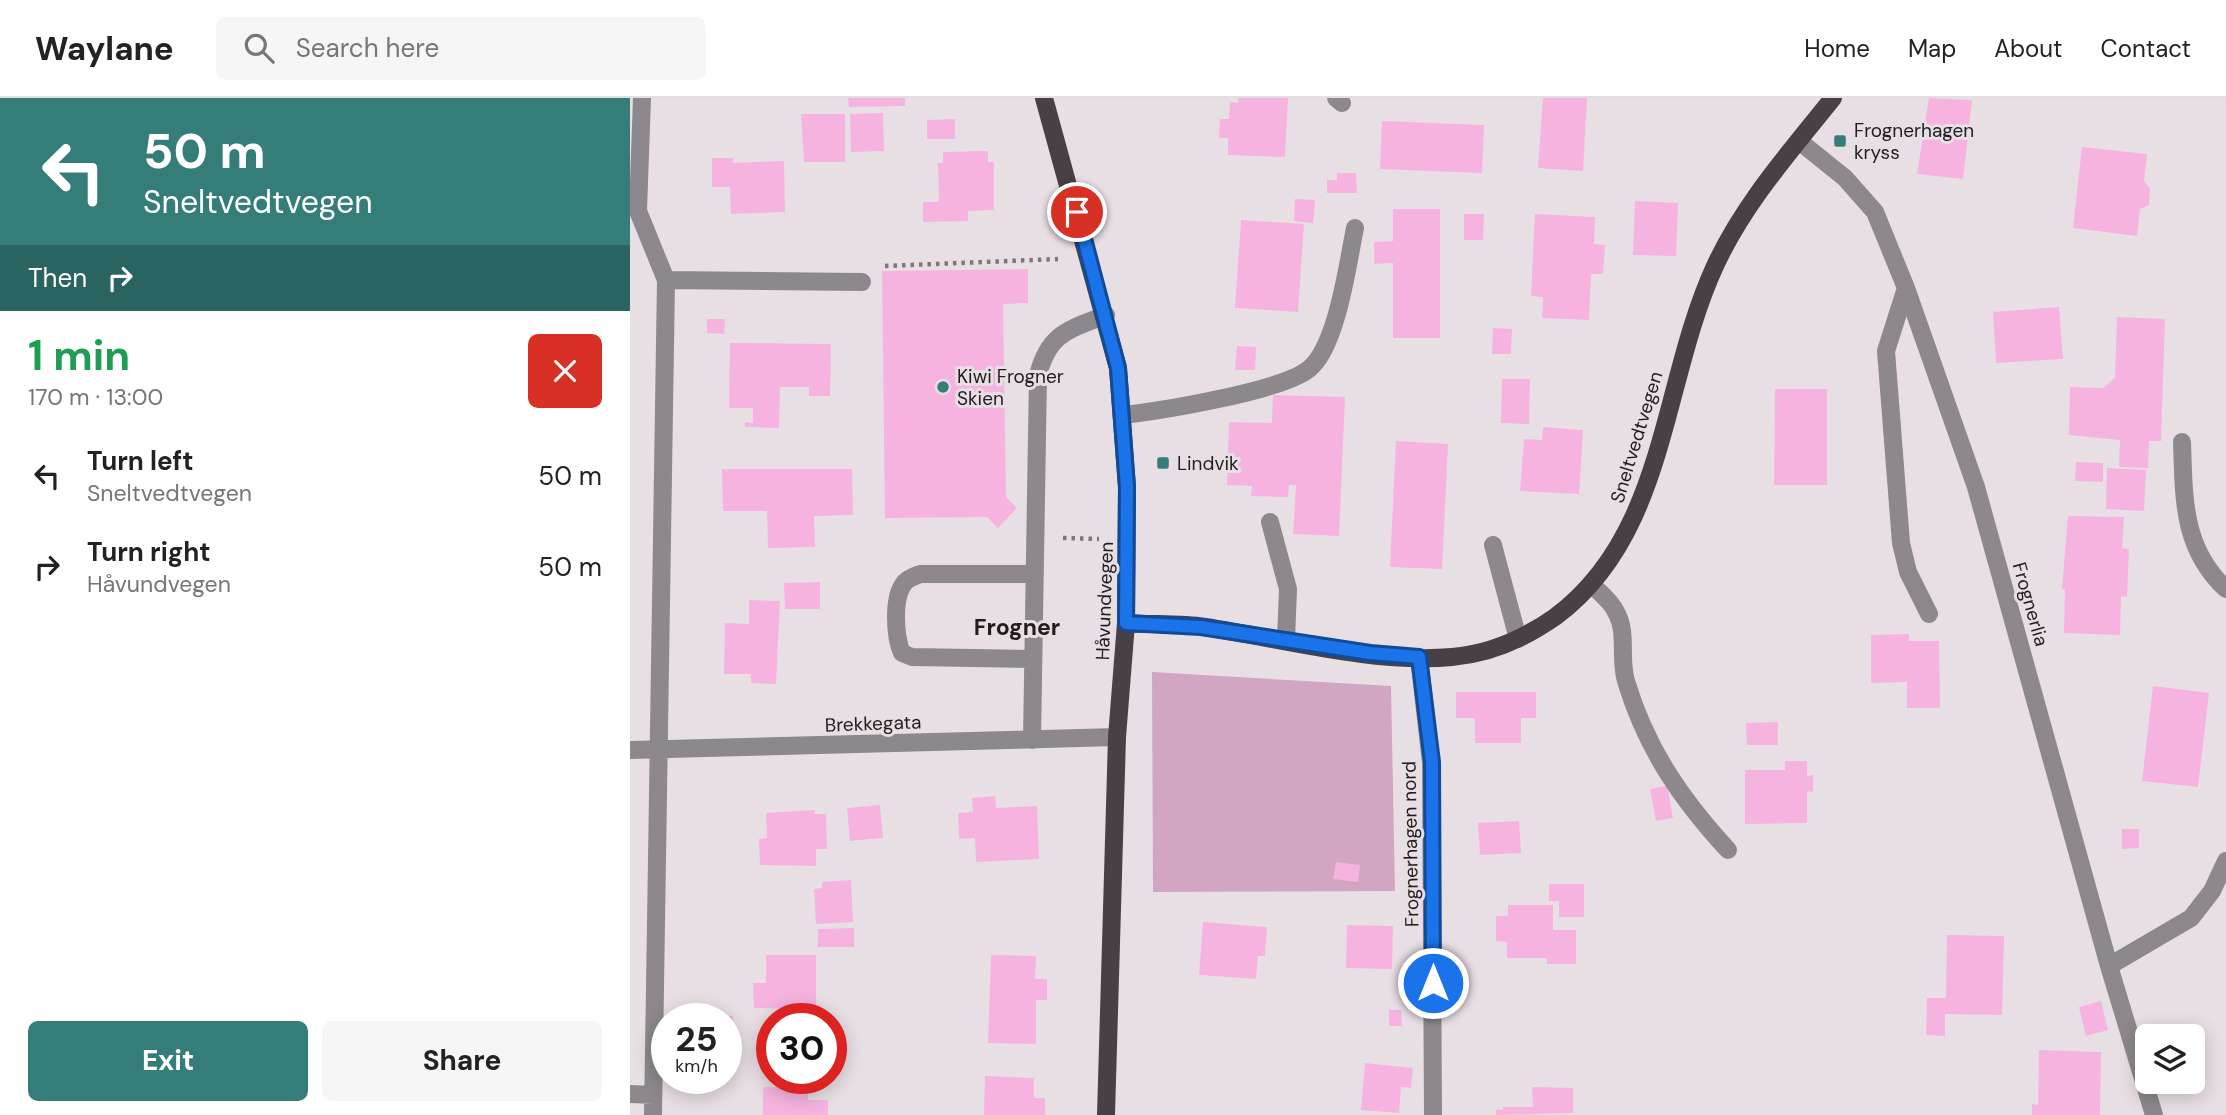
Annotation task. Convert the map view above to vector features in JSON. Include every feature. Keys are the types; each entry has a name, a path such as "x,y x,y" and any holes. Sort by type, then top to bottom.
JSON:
{"main road":[{"name":"Håvundvegen","path":"1044,98 1106,315 1118,368 1122,415 1128,540 1126,623 1116,737 1106,1115"},
{"name":"Sneltvedtvegen","path":"1126,623 1201,627 1419,657 1453,657 1487,651 1518,639 1564,609 1591,584 1629,527 1643,496 1659,450 1685,344 1714,267 1760,187 1833,98"}],"street":[{"path":"638,103 638,211 666,280 653,1115"},
{"name":"Frognerlia","path":"1799,141 1845,178 1875,212 1906,288 1976,487 2109,966 2154,1115"},
{"path":"1122,415 1167,410 1288,380 1310,369 1322,350 1339,309 1355,228"},
{"path":"666,280 862,282"},
{"path":"1906,288 1886,351 1901,543 1908,572 1929,614"},
{"path":"1032,740 1038,375 1044,353 1060,333 1106,315"},
{"path":"2182,442 2184,504 2196,552 2226,589"},
{"path":"1270,522 1287,589 1286,640"},
{"path":"1493,545 1518,639"},
{"path":"1032,659 912,657 902,653 898,642 898,606 899,594 906,581 920,574 1034,574"},
{"path":"1591,584 1615,609 1622,624 1625,678 1645,732 1672,784 1728,850"},
{"name":"Frognerhagen nord","path":"1419,657 1432,762 1433,1115"},
{"name":"Brekkegata","path":"630,750 1116,737"},
{"path":"2109,966 2191,918 2211,891 2226,861"},
{"path":"630,1094 653,1095"}],"path":[{"path":"862,282 880,266 1090,258"},
{"path":"1035,537 1128,540"}],"shaded area":[{"path":"1152,672 1391,686 1395,891 1153,892"}],"building":[{"path":"848,98 905,98 905,106 849,107"},
{"path":"1238,98 1288,98 1285,157 1228,155 1228,138 1219,138 1220,119 1229,119 1230,102 1238,103"},
{"path":"1543,98 1587,98 1583,171 1538,168"},
{"path":"1929,98 1972,100 1963,179 1917,174"},
{"path":"883,113 884,151 851,152 850,114"},
{"path":"801,114 845,114 845,162 804,162"},
{"path":"955,119 955,139 927,139 927,120"},
{"path":"1382,121 1484,125 1482,173 1380,169"},
{"path":"2082,147 2147,154 2144,181 2150,188 2149,205 2140,209 2137,236 2073,228"},
{"path":"988,151 988,162 994,162 994,210 968,211 968,221 923,222 923,202 939,202 938,163 943,163 943,152"},
{"path":"712,158 733,158 733,163 784,161 785,212 731,214 730,187 712,187"},
{"path":"1337,173 1356,173 1357,193 1327,193 1327,180 1337,180"},
{"path":"1295,199 1315,200 1313,223 1294,221"},
{"path":"1635,201 1678,203 1676,256 1633,255"},
{"path":"1393,209 1440,209 1440,338 1393,338 1393,263 1374,264 1374,242 1393,241"},
{"path":"1464,214 1484,214 1483,240 1464,240"},
{"path":"1535,214 1595,217 1594,244 1605,245 1603,274 1591,274 1589,320 1542,318 1543,297 1531,296"},
{"path":"1241,220 1304,224 1298,312 1235,308"},
{"path":"1028,269 1028,303 1003,304 1006,497 1017,508 998,528 987,517 885,518 882,271"},
{"path":"2059,307 2063,359 1996,363 1993,312"},
{"path":"2117,317 2165,319 2161,441 2149,441 2148,468 2119,467 2120,440 2069,435 2070,387 2103,388 2115,378"},
{"path":"707,319 725,319 724,334 707,333"},
{"path":"1493,328 1512,329 1511,354 1492,354"},
{"path":"730,343 831,344 830,396 809,396 809,387 780,387 779,428 745,427 745,422 753,423 753,408 729,408"},
{"path":"1237,346 1256,347 1255,370 1235,370"},
{"path":"1502,379 1530,379 1529,424 1501,423"},
{"path":"1775,389 1827,389 1827,485 1774,485"},
{"path":"1273,395 1345,397 1339,536 1293,534 1296,485 1289,485 1288,497 1251,496 1252,486 1227,485 1229,422 1272,423"},
{"path":"1543,427 1583,430 1579,494 1520,491 1524,439 1542,440"},
{"path":"1396,441 1448,444 1442,569 1390,567"},
{"path":"2076,462 2103,463 2103,482 2075,481"},
{"path":"2107,468 2146,470 2144,511 2106,509"},
{"path":"722,469 852,469 853,515 814,516 815,547 768,548 767,511 723,511"},
{"path":"2068,516 2124,517 2122,548 2129,549 2127,597 2121,596 2120,635 2064,633 2065,589 2062,589"},
{"path":"820,582 820,609 785,609 784,583"},
{"path":"749,600 780,601 776,684 751,683 751,674 724,674 725,623 749,624"},
{"path":"1909,634 1909,641 1939,641 1940,708 1907,708 1907,682 1871,683 1871,635"},
{"path":"2153,686 2209,693 2198,787 2142,781"},
{"path":"1456,692 1536,692 1536,718 1521,718 1521,743 1475,743 1475,718 1456,718"},
{"path":"1778,722 1778,745 1747,745 1746,723"},
{"path":"1785,761 1807,761 1807,776 1813,775 1813,792 1807,791 1807,823 1745,824 1745,770 1785,770"},
{"path":"1667,786 1673,818 1656,821 1650,789"},
{"path":"995,796 996,808 1037,806 1039,859 976,862 975,838 959,839 958,813 973,812 972,798"},
{"path":"880,805 883,838 850,841 847,808"},
{"path":"815,810 814,814 826,814 827,849 816,849 816,866 760,865 759,839 767,838 766,813"},
{"path":"1519,821 1521,853 1480,855 1478,823"},
{"path":"2122,829 2139,829 2139,848 2122,849"},
{"path":"1336,862 1360,865 1358,882 1333,879"},
{"path":"851,880 853,922 816,924 814,889 822,888 822,882"},
{"path":"1549,884 1584,884 1584,917 1559,917 1559,901 1549,901"},
{"path":"1508,905 1553,905 1553,930 1576,930 1576,964 1547,964 1547,958 1507,958 1507,942 1496,941 1496,916 1508,916"},
{"path":"1203,922 1267,927 1265,956 1258,956 1256,979 1199,975"},
{"path":"1347,925 1393,926 1392,969 1346,968"},
{"path":"854,928 854,947 818,947 818,929"},
{"path":"1947,935 2004,936 2002,1015 1945,1014 1945,1036 1926,1035 1927,998 1946,998"},
{"path":"766,955 816,955 816,1003 756,1003 754,1008 753,983 766,983"},
{"path":"991,955 1036,956 1035,979 1047,979 1047,1000 1036,1000 1036,1044 988,1043"},
{"path":"2101,1001 2108,1030 2086,1036 2079,1007"},
{"path":"1389,1010 1401,1010 1402,1026 1389,1026"},
{"path":"2039,1050 2101,1052 2100,1115 2032,1115 2032,1104 2038,1105"},
{"path":"1365,1063 1413,1068 1411,1088 1401,1087 1399,1113 1361,1110"},
{"path":"985,1076 1034,1078 1034,1098 1045,1098 1045,1115 984,1115"},
{"path":"1532,1087 1573,1088 1573,1113 1496,1115 1496,1110 1503,1110 1503,1107 1533,1107"},
{"path":"763,1094 808,1094 808,1100 828,1100 828,1115 763,1115"}],"place":[{"name":"Frognerhagen kryss","path":"1840,141"},
{"name":"Kiwi Frogner Skien","path":"943,387"},
{"name":"Lindvik","path":"1163,463"}],"district":[{"name":"Frogner","path":"1017,627"}],"route":[{"path":"1077,212 1118,368 1127,487 1126,623 1201,627 1370,653 1419,657 1432,762 1433,983"}]}
